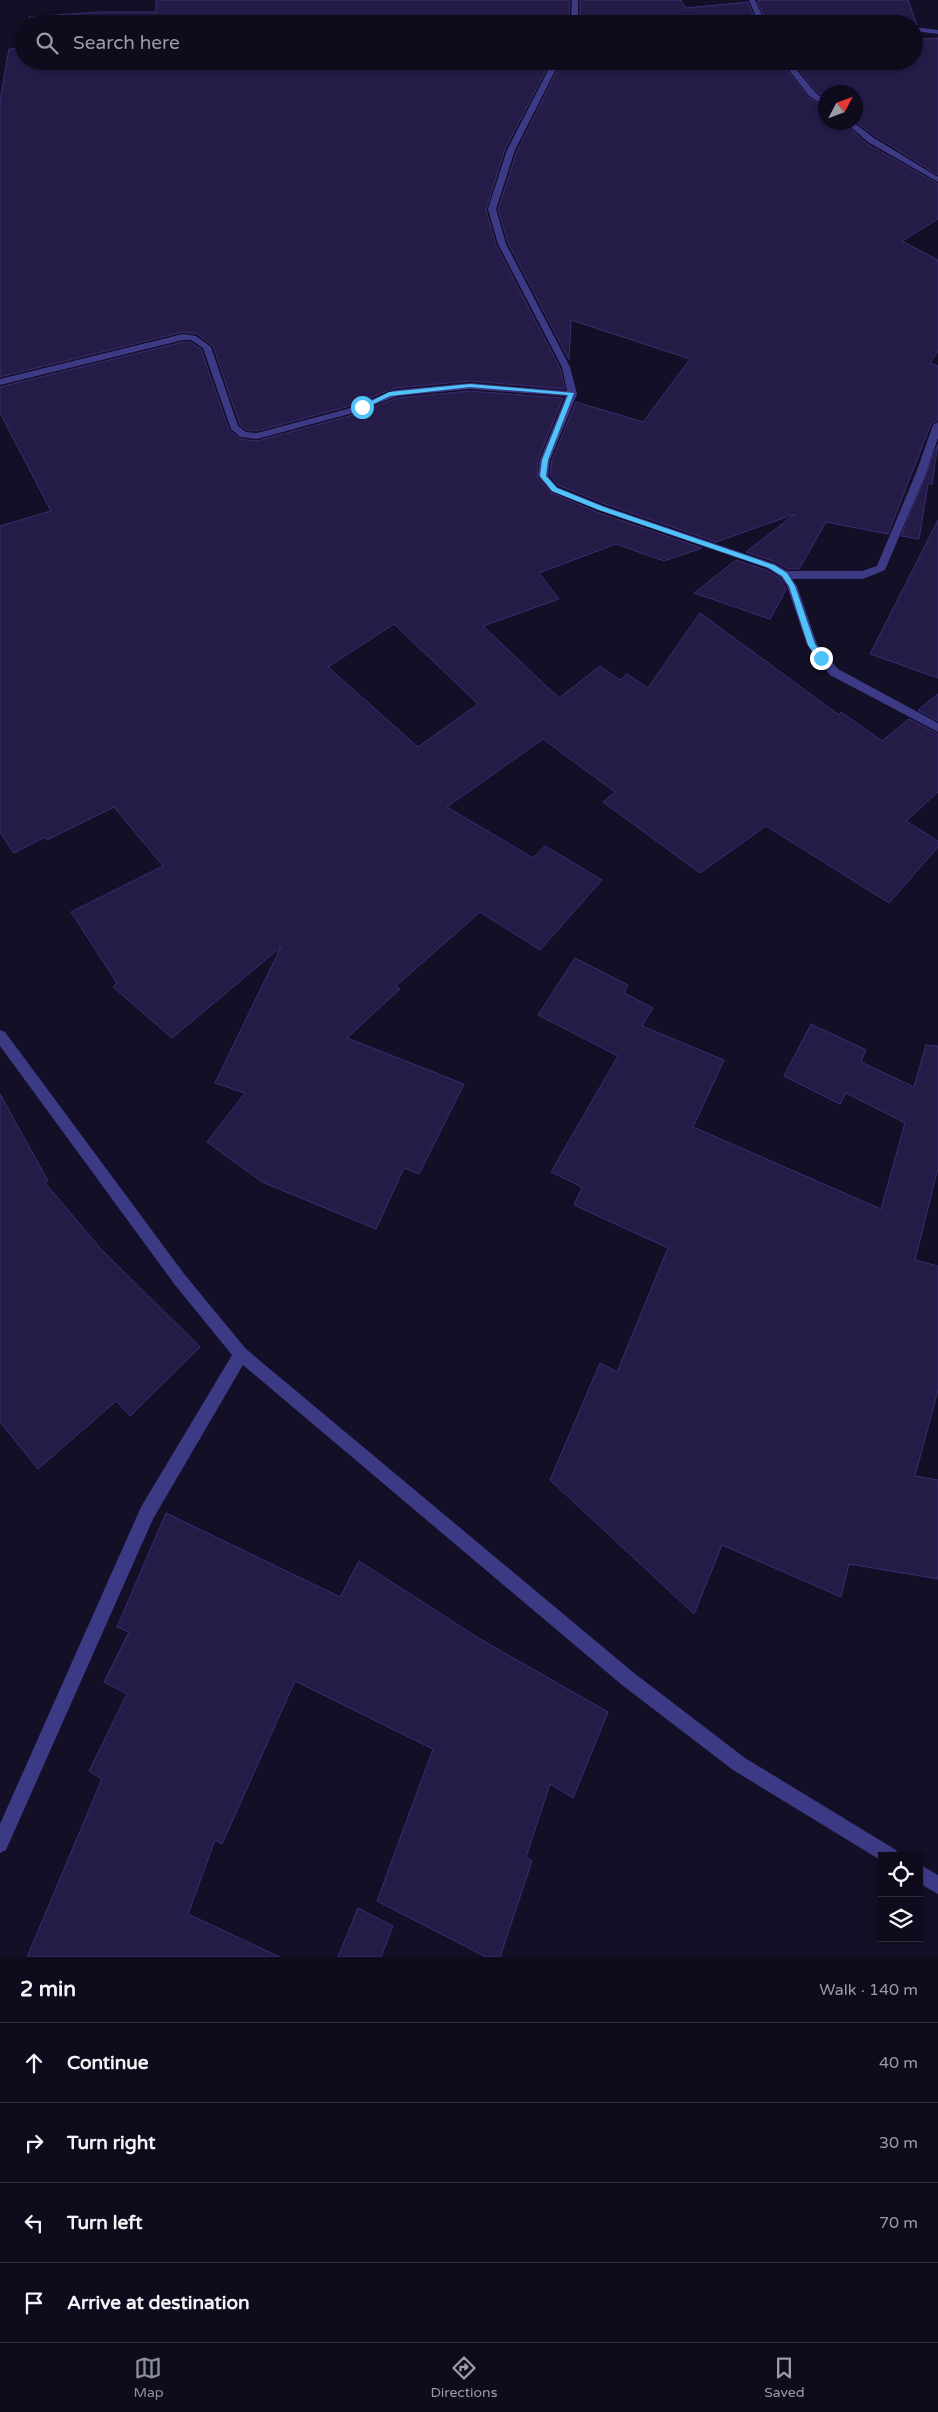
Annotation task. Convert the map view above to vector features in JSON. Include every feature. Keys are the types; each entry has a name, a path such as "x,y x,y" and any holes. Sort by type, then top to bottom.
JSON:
{"street":[{"path":"574,0 575,15"},
{"path":"752,0 759,15"},
{"path":"923,30 938,32"},
{"path":"552,70 510,150 492,209 502,244 566,367 572,394 545,460 543,476 554,489 601,508 771,566 785,575 792,586 812,645 834,672 938,728"},
{"path":"792,70 818,99"},
{"path":"858,130 871,140 938,180"},
{"path":"0,382 183,338 193,338 207,347 234,428 243,434 257,436 350,411 395,393 470,386 572,394"},
{"path":"785,575 863,575 881,568 921,473 938,425"},
{"path":"0,1036 180,1280 241,1354 650,1696 739,1764 883,1852"},
{"path":"0,1844 147,1512 241,1354"},
{"path":"923,1876 938,1885"}],"building":[{"path":"156,0 570,0 569,15 57,15 98,12 156,12"},
{"path":"580,0 681,0 686,8 748,2 753,15 580,15"},
{"path":"908,0 913,15 764,15 757,1"},
{"path":"938,38 938,175 863,127 863,85 818,85 818,92 799,70 923,70 923,39"},
{"path":"9,49 15,49 15,70 546,70 505,149 486,210 496,245 560,368 565,389 470,381 395,388 346,407 257,431 247,430 240,425 213,346 197,334 183,332 0,377 0,101"},
{"path":"558,70 787,70 808,97 818,104 818,130 852,130 867,144 938,184 938,219 902,241 938,260 938,351 930,363 938,366 938,420 931,424 888,534 826,522 799,569 788,569 776,562 746,552 795,514 716,542 605,504 558,485 550,475 552,460 576,402 643,422 690,359 571,320 569,360 508,243 498,209 517,151"},
{"path":"183,342 190,342 201,349 229,430 240,439 257,441 353,415 397,398 470,391 563,398 538,460 537,477 550,492 597,512 702,548 664,561 616,544 539,573 559,599 483,626 559,698 600,666 620,680 627,674 648,688 700,613 839,715 841,712 882,741 909,719 938,734 938,792 906,821 938,841 938,847 889,903 766,826 700,873 603,802 615,792 543,739 447,807 533,858 545,846 602,880 540,950 480,912 396,986 400,989 347,1038 464,1084 419,1174 404,1168 376,1229 262,1182 207,1142 245,1093 215,1083 281,947 172,1038 113,987 117,983 71,912 163,866 114,807 47,840 45,837 14,853 0,832 0,526 51,511 0,413 0,387","holes":["394,624 478,704 418,747 328,667"]},
{"path":"938,444 932,484 928,484 919,539 901,536"},
{"path":"938,520 938,678 870,654"},
{"path":"736,560 766,570 780,578 786,590 770,619 694,593"},
{"path":"938,694 938,721 918,710"},
{"path":"575,958 628,985 624,993 653,1008 642,1026 724,1060 693,1127 881,1209 905,1123 846,1093 840,1104 784,1076 811,1024 866,1050 861,1062 914,1087 926,1045 938,1046 938,1168 915,1260 938,1266 938,1390 915,1476 938,1480 938,1579 849,1564 841,1597 722,1545 694,1614 550,1480 600,1363 617,1372 668,1248 574,1205 582,1187 551,1172 618,1056 538,1015"},
{"path":"0,1094 48,1181 45,1183 101,1249 200,1347 130,1416 116,1401 38,1469 0,1422"},
{"path":"166,1513 340,1597 359,1561 480,1639 608,1712 573,1798 550,1784 526,1857 532,1861 500,1957 486,1957 377,1901 433,1749 295,1681 222,1844 215,1840 188,1914 280,1957 27,1957 102,1779 89,1771 127,1694 104,1682 129,1632 117,1627"},
{"path":"358,1908 393,1926 381,1957 338,1957"}],"route":[{"path":"362,407 389,394 451,387 492,386 572,394 545,460 543,476 554,489 601,508 771,566 785,575 792,586 812,645 821,658"}]}
